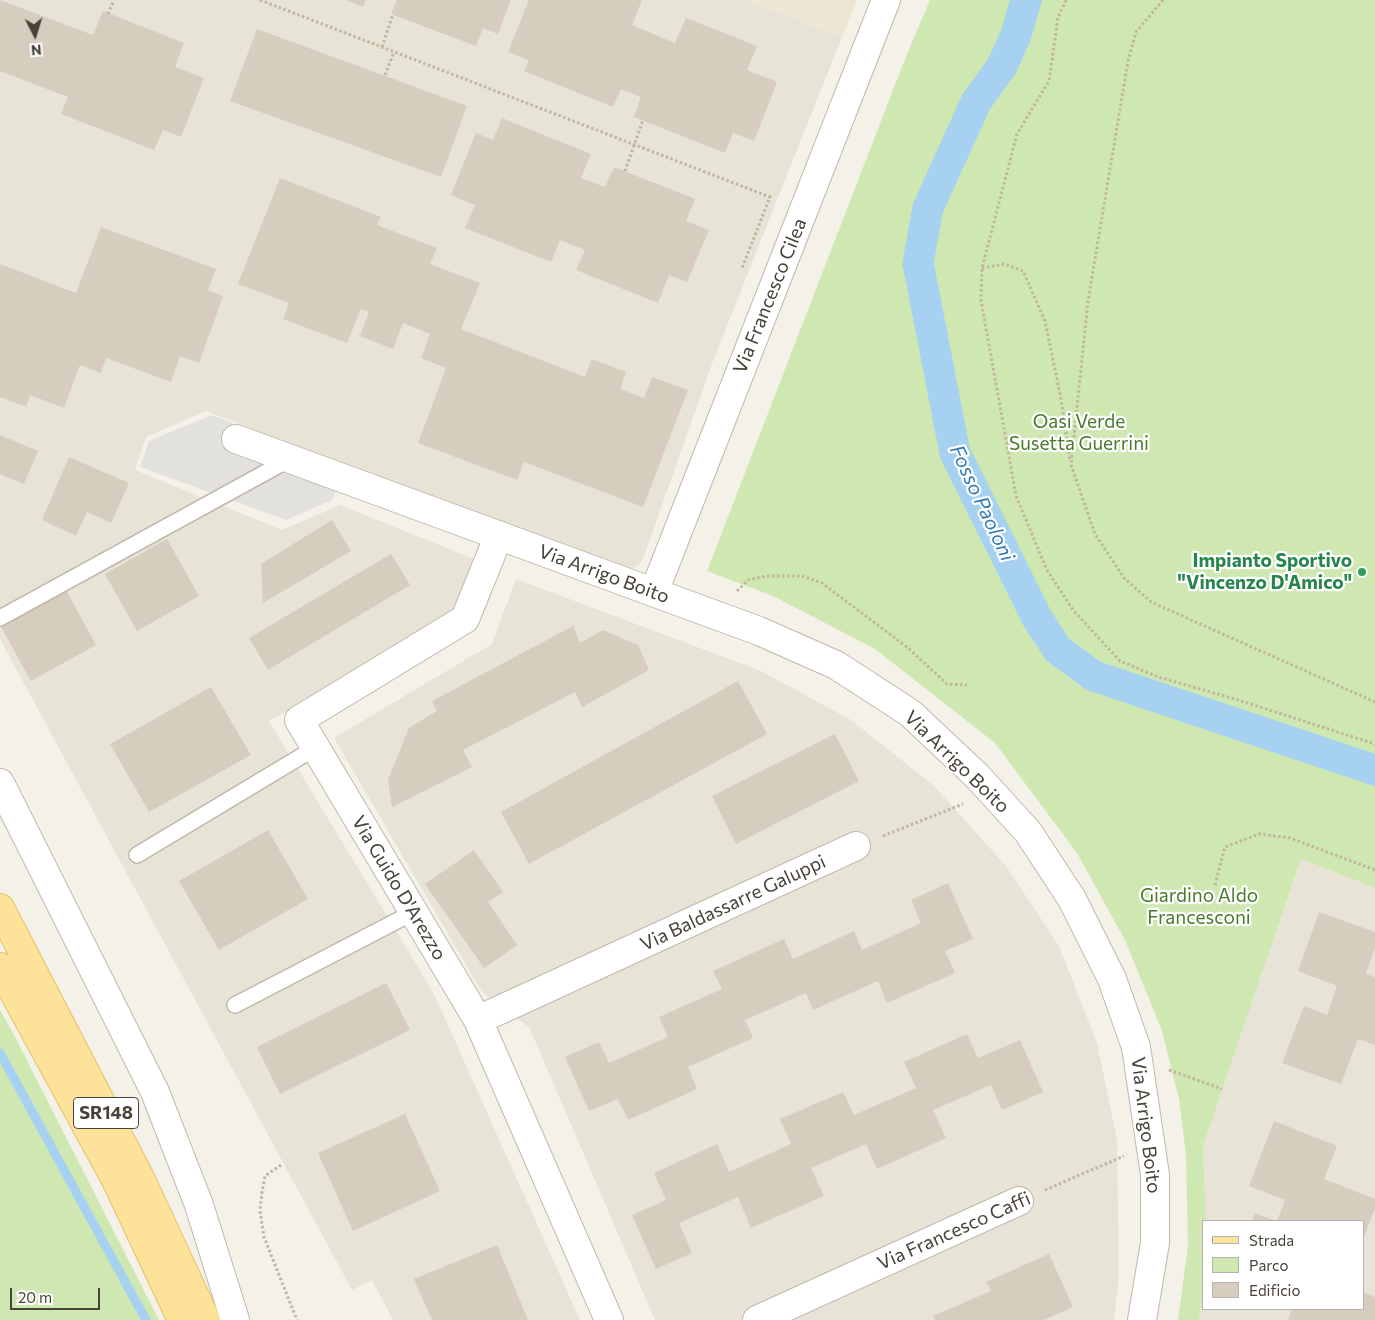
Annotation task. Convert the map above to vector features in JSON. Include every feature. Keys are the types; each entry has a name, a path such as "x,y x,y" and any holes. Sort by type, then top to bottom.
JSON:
{"main road":[{"name":"SR148","path":"0,908 140,1178 206,1320"},
{"name":"SR148","path":"0,967 116,1180 182,1320"}],"street":[{"name":"Via Francesco Cilea","path":"654,592 886,0"},
{"name":"Via Arrigo Boito","path":"236,438 759,631 836,665 910,713 977,776 1028,832 1072,899 1112,979 1136,1047 1155,1175 1155,1243 1142,1320"},
{"name":"Via Guido D'Arezzo","path":"499,535 464,619 298,720 478,1020 609,1320"},
{"path":"0,784 155,1092 199,1205 234,1320"},
{"name":"Via Baldassarre Galuppi","path":"478,1020 856,846"},
{"name":"Via Francesco Caffi","path":"757,1320 1019,1201"}],"lane":[{"path":"0,618 290,458"},
{"path":"137,855 315,748"},
{"path":"235,1006 414,912"}],"path":[{"path":"108,14 114,0"},
{"path":"260,0 770,197 742,268"},
{"path":"1066,0 1058,17 1049,81 1017,134 982,268 981,300 1016,496 1047,570 1073,610 1120,660 1158,677 1235,699 1375,744"},
{"path":"1071,465 1088,301 1128,61 1136,32 1163,0"},
{"path":"382,47 394,14"},
{"path":"385,75 394,52"},
{"path":"625,171 643,120"},
{"path":"982,268 1004,264 1023,271 1046,322 1071,465 1095,534 1124,578 1151,602 1375,702"},
{"path":"733,595 748,580 766,576 802,576 822,584 908,648 947,684 967,686"},
{"path":"856,846 992,792"},
{"path":"1215,885 1225,847 1259,834 1290,838 1375,870"},
{"path":"1166,1069 1222,1089"},
{"name":"Via Francesco Caffi","path":"1019,1201 1151,1144"},
{"path":"282,1165 265,1176 260,1211 264,1237 297,1320"}],"shaded area":[{"path":"0,0 746,0 842,37 713,361 644,556 635,567 622,570 206,411 146,437 135,470 282,530 340,505 474,559 454,616 269,721 434,994 580,1320 393,1320 372,1280 352,1290 0,639"},
{"path":"746,0 857,0 842,37"},
{"path":"212,415 345,467 332,500 286,520 140,467 149,441"},
{"path":"516,579 761,671 851,720 934,786 1006,866 1059,946 1097,1043 1117,1140 1119,1275 1114,1320 655,1320 529,1027 482,992 334,738 492,644"},
{"path":"1301,859 1375,888 1375,1320 1199,1320 1202,1300 1202,1310 1365,1310 1365,1220 1206,1220 1203,1146"}],"green space":[{"name":"Oasi Verde Susetta Guerrini","path":"930,0 1375,0 1375,888 1301,859 1203,1146 1206,1220 1202,1220 1202,1300 1199,1320 1178,1320 1188,1246 1186,1155 1179,1099 1162,1031 1125,940 1077,853 995,743 875,649 773,596 707,571 905,59"},
{"path":"0,1010 13,1033 159,1320 0,1320"}],"building":[{"path":"0,0 93,35 103,11 184,43 175,67 204,78 181,137 163,130 154,150 61,114 68,97 0,71"},
{"path":"346,0 366,0 363,7"},
{"path":"397,0 511,0 498,34 483,28 476,46 391,14"},
{"path":"529,0 642,0 632,25 675,43 686,18 757,46 747,70 777,82 754,141 733,133 725,153 634,117 641,97 621,89 613,107 524,71 529,60 508,52"},
{"path":"257,29 467,106 441,177 230,101"},
{"path":"502,118 591,154 581,178 605,187 614,167 695,199 686,221 709,230 687,282 669,275 658,303 576,270 585,250 560,240 551,262 465,228 475,205 451,195 476,133 493,140"},
{"path":"280,178 381,217 377,225 437,248 430,264 480,283 461,329 585,377 592,359 626,372 620,389 644,398 652,377 688,390 643,507 524,462 517,480 418,443 446,368 421,358 430,334 403,323 393,349 360,336 369,312 361,309 347,343 283,319 289,303 238,284"},
{"path":"101,227 216,269 208,290 223,296 199,363 180,356 171,382 106,358 101,373 80,365 64,408 30,395 26,407 0,397 0,264 76,293"},
{"path":"0,435 38,451 24,484 0,474"},
{"path":"69,457 129,483 111,523 87,512 76,536 42,520"},
{"path":"332,520 351,551 263,603 261,564"},
{"path":"167,539 199,596 137,631 105,574"},
{"path":"391,554 410,585 268,670 249,638"},
{"path":"66,590 96,645 31,681 0,625"},
{"path":"573,626 580,643 603,630 638,645 649,670 582,707 575,692 463,750 472,767 392,807 388,780 409,728 437,711 432,701"},
{"path":"738,681 767,734 529,864 501,812"},
{"path":"211,687 251,755 149,812 110,744"},
{"path":"835,734 859,781 736,844 712,796"},
{"path":"268,830 308,899 219,950 179,881"},
{"path":"474,850 503,892 488,902 517,945 484,968 425,884"},
{"path":"948,883 973,939 945,951 955,973 887,1003 878,981 813,1010 806,993 745,1020 753,1038 688,1067 697,1089 628,1120 618,1099 589,1111 565,1057 599,1042 609,1063 668,1037 659,1017 722,989 713,971 784,939 793,959 854,931 862,950 921,923 911,900"},
{"path":"1319,912 1375,932 1375,948 1366,974 1375,977 1375,1045 1358,1039 1341,1084 1282,1063 1304,1006 1327,1015 1337,986 1298,971"},
{"path":"386,983 410,1030 280,1094 257,1047"},
{"path":"967,1034 978,1058 1020,1040 1043,1092 1002,1110 991,1085 933,1110 946,1138 877,1169 866,1144 811,1168 824,1196 751,1228 738,1197 679,1223 692,1253 656,1269 632,1215 666,1200 654,1173 717,1144 729,1172 791,1144 780,1119 843,1092 854,1115 916,1088 904,1062"},
{"path":"405,1114 440,1191 353,1231 318,1153"},
{"path":"1274,1121 1337,1146 1324,1179 1375,1199 1375,1208 1365,1234 1365,1220 1277,1220 1285,1200 1249,1186"},
{"path":"1255,1213 1273,1220 1252,1220"},
{"path":"497,1245 528,1320 432,1320 414,1279"},
{"path":"1049,1254 1073,1307 1044,1320 935,1320 933,1316 991,1291 986,1282"},
{"path":"1365,1293 1375,1297 1375,1320 1288,1320 1292,1310 1365,1310"}],"waterway":[{"name":"Fosso Paoloni","path":"1026,0 1016,35 1002,66 976,102 928,208 918,263 955,453 1037,618 1058,650 1094,676 1375,770"},
{"path":"0,1053 146,1320"}],"place":[{"name":"Impianto Sportivo \"Vincenzo D'Amico\"","path":"1362,572"}],"park label":[{"name":"Giardino Aldo Francesconi","path":"1199,907"}]}
